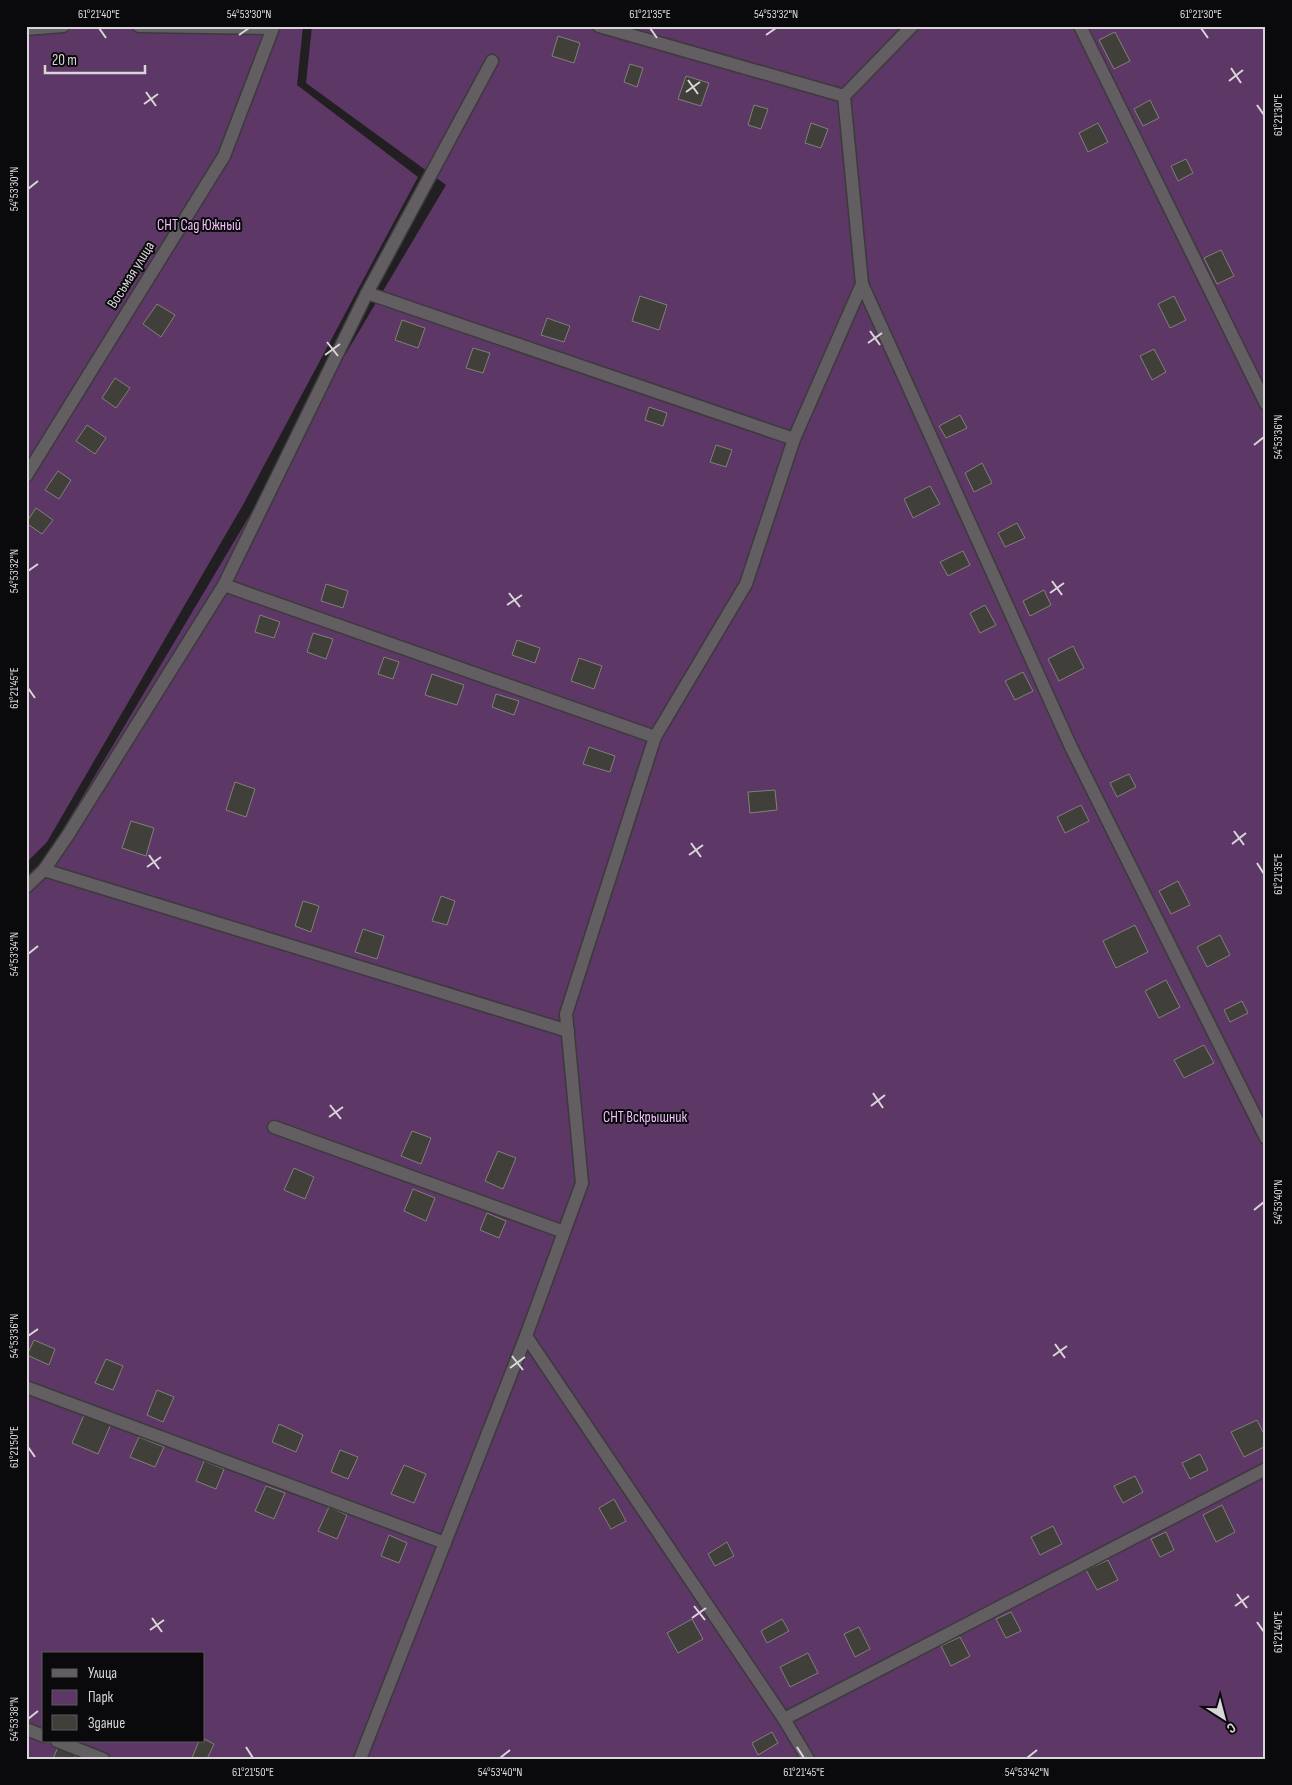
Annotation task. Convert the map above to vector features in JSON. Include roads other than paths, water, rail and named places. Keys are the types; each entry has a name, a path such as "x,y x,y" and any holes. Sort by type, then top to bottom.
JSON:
{"street":[{"path":"26,29 63,26"},
{"name":"Восьмая улица","path":"26,476 224,156 273,28 139,26"},
{"path":"599,26 844,96"},
{"path":"912,26 844,96 862,284 1071,748 1266,1138"},
{"path":"1080,26 1266,404"},
{"path":"26,887 44,870 68,834 224,585 367,293 492,61"},
{"path":"360,1759 526,1336 582,1182 566,1014 656,737 746,584 794,439 862,284"},
{"path":"367,293 794,439"},
{"path":"224,585 656,737"},
{"path":"44,870 568,1031"},
{"path":"274,1127 564,1232"},
{"path":"526,1336 784,1719 808,1759"},
{"path":"26,1387 445,1543"},
{"path":"784,1719 1266,1469"},
{"path":"26,1729 42,1735"},
{"path":"60,1742 102,1759"}],"park label":[{"name":"СНТ Сад Южный","path":"199,225"},
{"name":"СНТ Вскрышник","path":"645,1117"}]}
